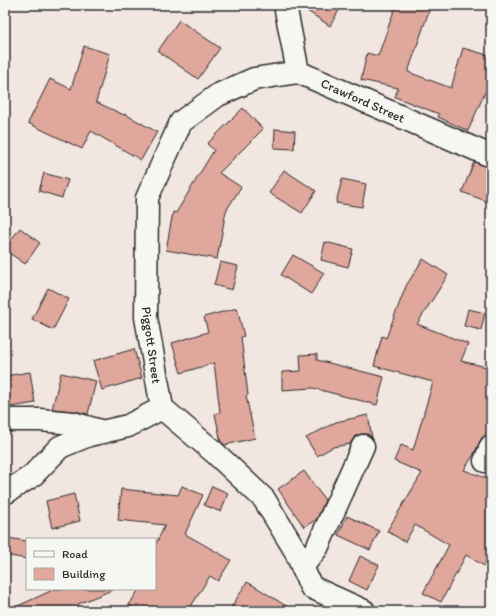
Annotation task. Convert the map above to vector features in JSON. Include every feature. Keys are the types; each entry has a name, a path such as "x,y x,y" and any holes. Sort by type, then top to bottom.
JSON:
{"street":[{"path":"285,5 298,72"},
{"name":"Crawford Street","path":"298,72 491,156"},
{"name":"Piggott Street","path":"162,408 146,317 147,198 181,122 218,95 254,79 298,72"},
{"path":"5,493 32,476 60,447 89,435 128,426 162,408 214,452 264,499 295,550 310,587 364,611"},
{"path":"5,420 40,420 73,423 104,432"},
{"path":"302,567 317,548 362,446"}],"building":[{"path":"298,5 342,5 330,26"},
{"path":"396,5 431,5 408,72 451,88 463,48 491,56 490,81 468,131 438,117 439,114 395,97 398,88 361,80 367,53 378,56"},
{"path":"179,20 220,48 198,79 158,51"},
{"path":"84,46 110,54 96,102 124,115 125,114 157,132 141,160 91,131 82,149 28,123 50,79 71,89"},
{"path":"243,108 263,129 219,173 241,187 226,211 217,259 166,250 173,212 176,213 214,150 207,144"},
{"path":"275,129 295,131 294,149 274,148"},
{"path":"474,162 491,168 491,203 462,192"},
{"path":"284,170 316,191 302,213 269,193"},
{"path":"44,173 68,180 62,198 39,191"},
{"path":"342,179 366,184 362,207 336,203"},
{"path":"20,228 40,243 25,264 5,250"},
{"path":"325,242 353,249 348,267 321,260"},
{"path":"293,255 324,273 311,294 281,275"},
{"path":"423,259 448,275 417,324 468,344 461,361 491,368 491,417 486,435 480,441 464,470 491,480 491,570 466,555 441,602 423,593 449,545 415,525 405,542 387,531 422,473 394,461 401,445 413,450 433,382 374,366 382,336 386,338 406,286"},
{"path":"220,262 238,266 232,290 214,285"},
{"path":"48,288 69,299 53,330 32,319"},
{"path":"237,308 244,336 241,337 248,395 246,396 255,438 225,445 221,442 215,414 220,412 214,363 181,373 172,343 208,332 204,317"},
{"path":"468,309 485,313 481,330 464,326"},
{"path":"134,349 142,378 102,390 93,361"},
{"path":"317,354 317,360 384,377 377,405 313,388 282,390 282,372 301,371 300,355"},
{"path":"30,372 35,403 5,408 5,376"},
{"path":"61,373 96,381 88,414 52,409"},
{"path":"368,415 372,438 368,434 361,434 355,436 350,444 333,447 317,456 306,438 336,422"},
{"path":"304,471 325,500 317,519 304,527 278,489"},
{"path":"182,486 203,495 185,534 231,560 218,581 210,576 188,611 138,611 129,605 138,590 156,590 156,544 165,525 118,520 121,489 178,495"},
{"path":"212,486 228,493 221,512 204,505"},
{"path":"74,494 80,521 52,528 46,501"},
{"path":"347,516 379,531 370,550 338,535"},
{"path":"8,538 26,541 26,559 5,555"},
{"path":"360,556 379,565 367,590 349,581"},
{"path":"247,582 256,587 294,611 229,611"},
{"path":"53,590 112,590 78,604 81,611 7,611"}]}
